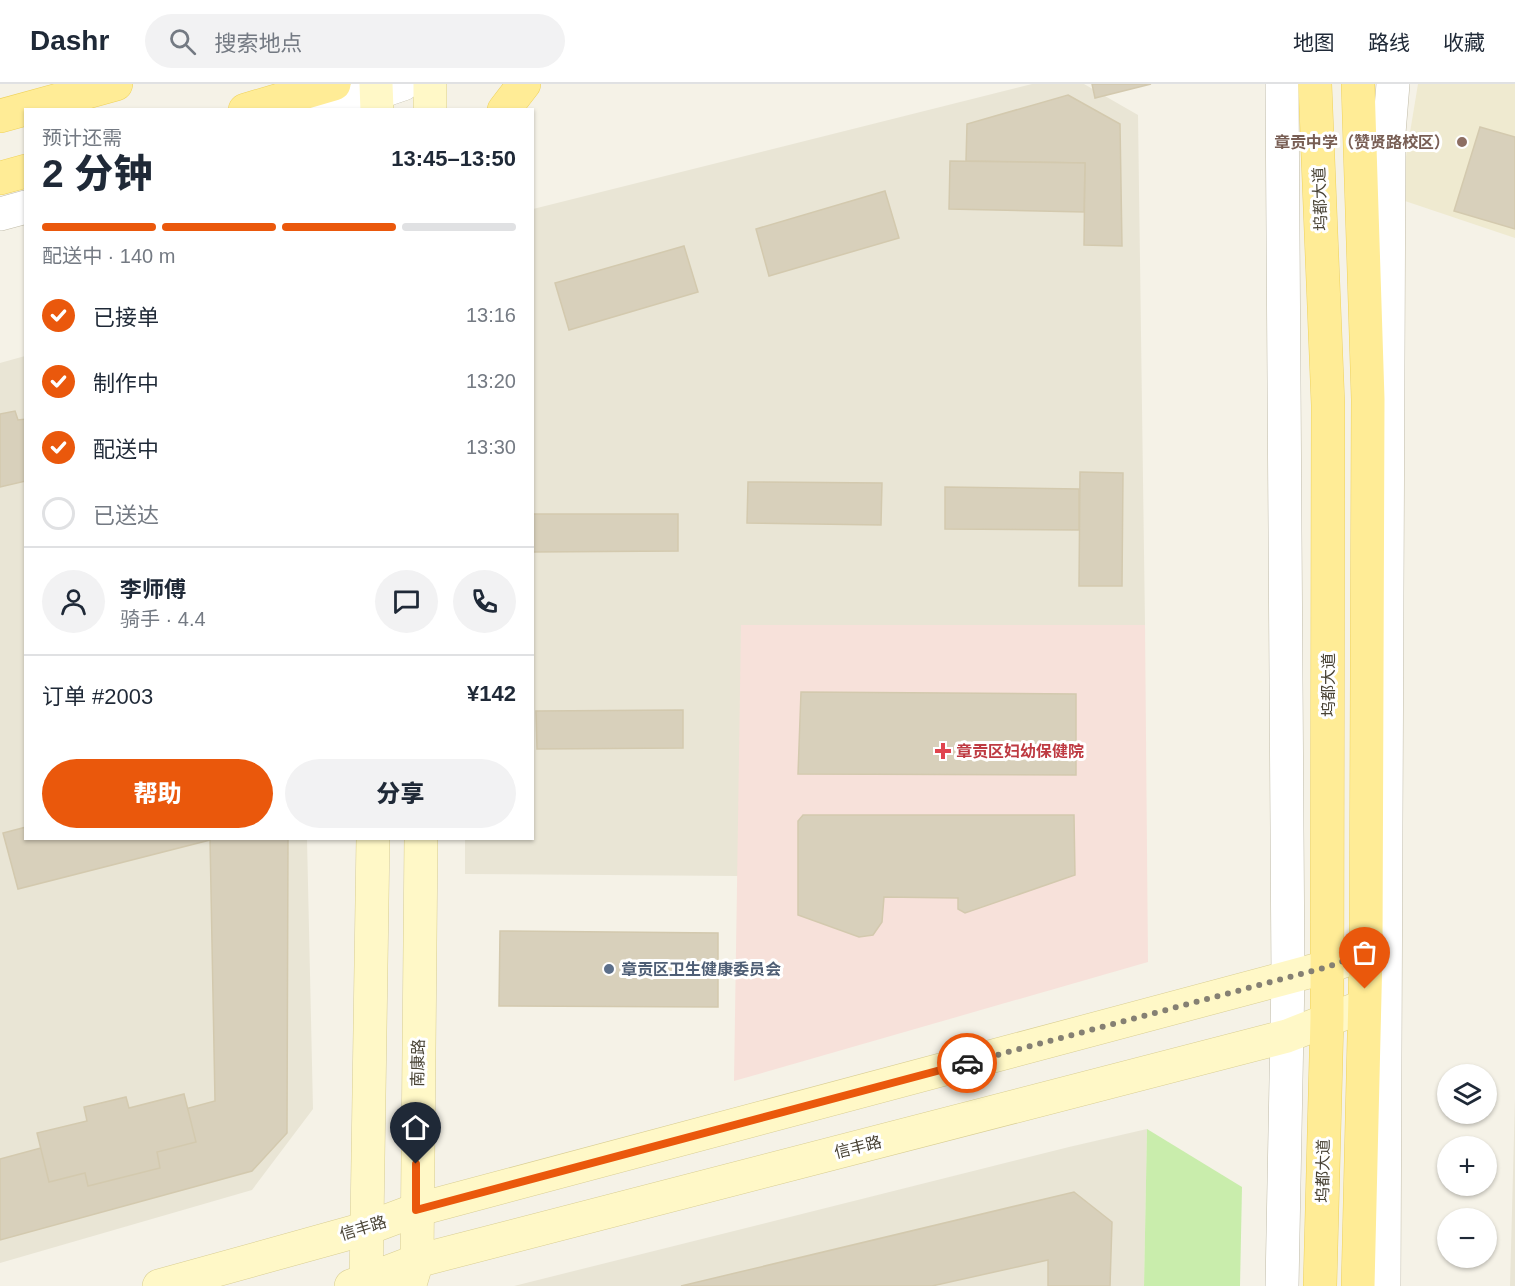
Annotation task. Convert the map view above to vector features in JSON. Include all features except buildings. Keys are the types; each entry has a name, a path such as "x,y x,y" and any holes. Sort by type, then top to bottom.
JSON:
{"main road":[{"path":"29,108 116,84"},
{"path":"252,108 334,84"},
{"path":"430,84 430,108"},
{"path":"506,108 524,84"},
{"name":"坞都大道","path":"1314,88 1328,405 1327,1019 1320,1286"},
{"path":"1358,88 1368,399 1366,953 1358,1286"},
{"path":"0,116 24,109"},
{"path":"0,178 24,172"},
{"path":"361,1285 368,1228 372,840"},
{"name":"南康路","path":"413,1273 416,1210 421,840"},
{"name":"信丰路","path":"159,1286 368,1228 416,1210 1327,967 1366,953"},
{"name":"信丰路","path":"361,1285 413,1273 1287,1036 1364,1006"}],"street":[{"path":"1282,84 1288,977 1282,1286"},
{"path":"1384,1286 1389,133 1393,84"},
{"path":"332,108 383,92"},
{"path":"0,214 24,208"}],"shaded area":[{"path":"1032,84 1084,84 1138,115 1145,625 742,625 738,876 465,874 465,840 534,840 534,209"},
{"name":"章贡中学（赞贤路校区）","path":"1418,84 1515,84 1515,238 1399,199"},
{"path":"24,356 24,840 307,840 313,1109 252,1190 0,1263 0,363"},
{"name":"章贡区妇幼保健院","path":"741,625 1145,625 1148,962 734,1081"},
{"path":"1515,1098 1515,1286 1510,1286"},
{"path":"1147,1129 1144,1286 514,1286 1069,1147"}],"green space":[{"path":"1147,1129 1242,1187 1240,1286 1144,1286"}],"way so far":[{"path":"967,1063 1327,967 1366,953 1365,989"}],"place":[{"name":"章贡中学（赞贤路校区）","path":"1462,142"},
{"name":"章贡区妇幼保健院","path":"943,751"},
{"name":"章贡区卫生健康委员会","path":"609,969"}],"route":[{"path":"416,1164 416,1210 967,1063"}]}
